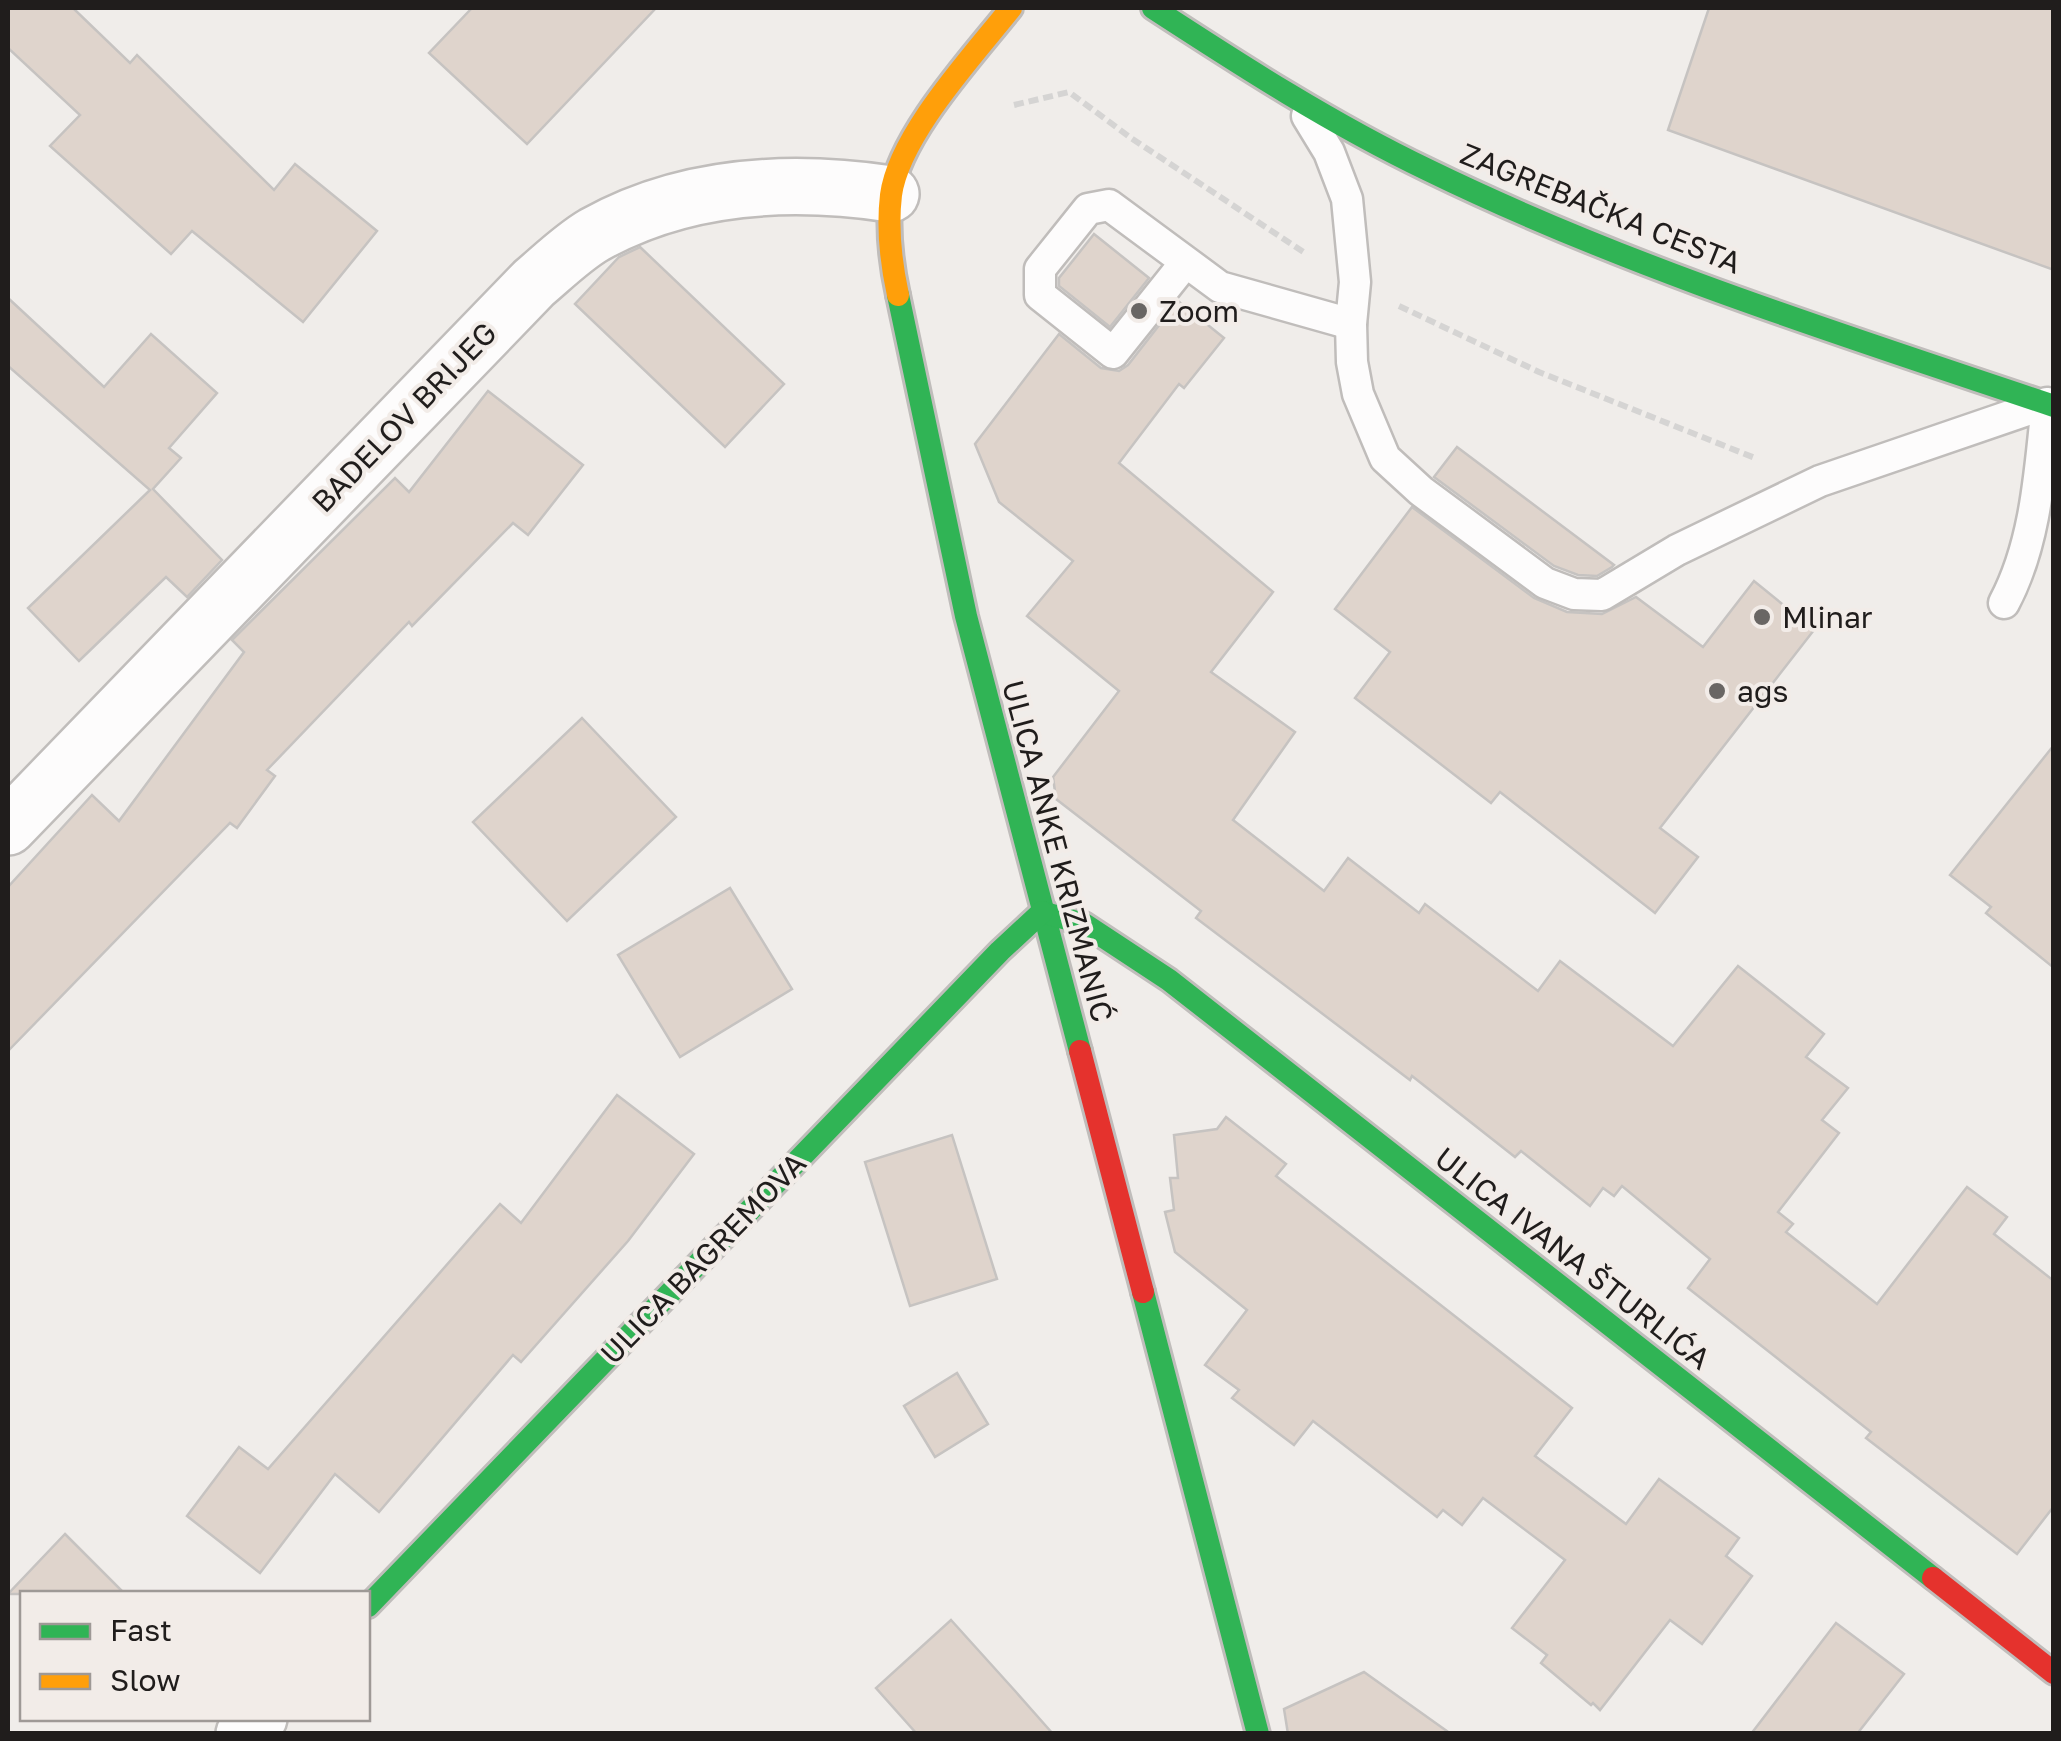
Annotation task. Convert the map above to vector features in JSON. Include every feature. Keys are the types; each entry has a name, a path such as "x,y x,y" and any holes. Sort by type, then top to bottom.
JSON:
{"street":[{"name":"ULICA ANKE KRIZMANIĆ","path":"1011,8 915,134 901,161 892,194 890,258 966,616 1258,1734"},
{"name":"ZAGREBAČKA CESTA","path":"1153,8 1290,93 1424,168 1733,295 2051,407"},
{"name":"BADELOV BRIJEG","path":"8,827 534,283 590,237 638,213 725,190 841,186 892,194"},
{"name":"ULICA BAGREMOVA","path":"370,1604 1042,912"},
{"name":"ULICA IVANA ŠTURLIĆA","path":"1042,912 1084,924 1170,980 2054,1672"}],"lane":[{"path":"1290,93 1329,152 1347,199 1355,282 1352,362 1358,394 1385,458 1544,584 1574,594 1602,595 1677,550 1820,481 2051,407 2038,492 2019,575 2004,604"},
{"path":"1185,264 1112,353 1040,294 1040,269 1088,209 1109,205 1220,287 1351,324"}],"path":[{"path":"1011,106 1029,98 1069,92 1306,254"},
{"path":"1398,306 1539,372 1770,464"}],"building":[{"path":"8,8 73,8 130,63 137,55 274,190 295,164 377,231 303,322 192,231 171,254 50,146 80,115 8,48"},
{"path":"472,8 656,8 527,144 429,53"},
{"path":"1709,8 2054,8 2054,270 1668,130"},
{"path":"1094,234 1149,278 1110,327 1059,286 1059,278"},
{"path":"640,247 784,384 725,447 575,304 619,257"},
{"path":"8,298 104,387 151,334 217,393 169,448 181,458 153,489 222,560 187,597 166,577 79,661 28,608 150,490 8,366"},
{"path":"1178,301 1224,338 1184,388 1179,384 1119,463 1273,592 1211,672 1295,732 1233,820 1324,891 1348,858 1419,913 1425,904 1538,991 1560,961 1673,1046 1738,966 1824,1034 1806,1057 1848,1088 1822,1120 1839,1133 1778,1212 1793,1224 1786,1232 1877,1304 1967,1187 2007,1217 1994,1234 2054,1281 2054,1506 2017,1554 1866,1438 1871,1432 1688,1288 1710,1259 1622,1186 1614,1196 1603,1188 1590,1206 1521,1151 1515,1157 1412,1076 1410,1080 1196,918 1201,911 1056,799 1053,777 1119,691 1027,616 1073,561 999,502 975,444 1059,334 1101,368 1119,371 1128,365"},
{"path":"488,391 583,465 528,535 513,523 412,626 409,622 267,770 275,776 237,828 230,823 8,1051 8,887 92,795 119,821 244,652 232,640 395,478 409,492"},
{"path":"1457,447 1614,565 1597,576 1578,575 1554,566 1434,477"},
{"path":"1412,507 1534,598 1567,612 1602,614 1636,597 1703,647 1754,581 1814,630 1660,828 1698,857 1655,913 1500,792 1491,803 1355,698 1390,652 1335,609"},
{"path":"582,718 676,817 567,921 473,822"},
{"path":"2054,745 2054,968 1986,913 1991,907 1950,875"},
{"path":"730,888 792,989 680,1057 618,955"},
{"path":"617,1095 694,1154 628,1241 521,1362 513,1355 379,1512 335,1474 260,1573 187,1516 239,1447 268,1469 500,1204 521,1223"},
{"path":"1226,1117 1286,1164 1276,1176 1572,1408 1535,1456 1626,1524 1659,1479 1739,1538 1726,1556 1752,1576 1702,1644 1670,1620 1600,1710 1541,1663 1547,1655 1512,1628 1565,1560 1483,1498 1462,1525 1443,1510 1437,1517 1313,1421 1294,1445 1232,1398 1239,1390 1205,1365 1247,1310 1175,1252 1165,1212 1174,1210 1170,1178 1178,1178 1174,1135 1217,1129"},
{"path":"952,1135 997,1279 910,1306 865,1162"},
{"path":"957,1373 988,1424 935,1457 904,1406"},
{"path":"65,1534 122,1591 20,1591 8,1594"},
{"path":"951,1620 1053,1734 917,1734 876,1688"},
{"path":"1836,1623 1904,1674 1857,1734 1751,1734"},
{"path":"1364,1672 1451,1734 1288,1734 1284,1709"}],"traffic: fast":[{"path":"1153,8 1322,114 1504,205 1737,298 2054,406"},
{"path":"898,295 966,616 1080,1051"},
{"path":"1042,912 1084,924 1169,980 1933,1578"},
{"path":"370,1604 1042,912"},
{"path":"1143,1292 1258,1734"}],"traffic: slow":[{"path":"898,295 889,220 897,172 922,122 1011,8"}],"traffic: jam":[{"path":"1080,1051 1143,1292"},
{"path":"1933,1578 2054,1673"}],"place":[{"name":"Zoom","path":"1139,311"},
{"name":"Mlinar","path":"1762,617"},
{"name":"ags","path":"1717,691"}]}
